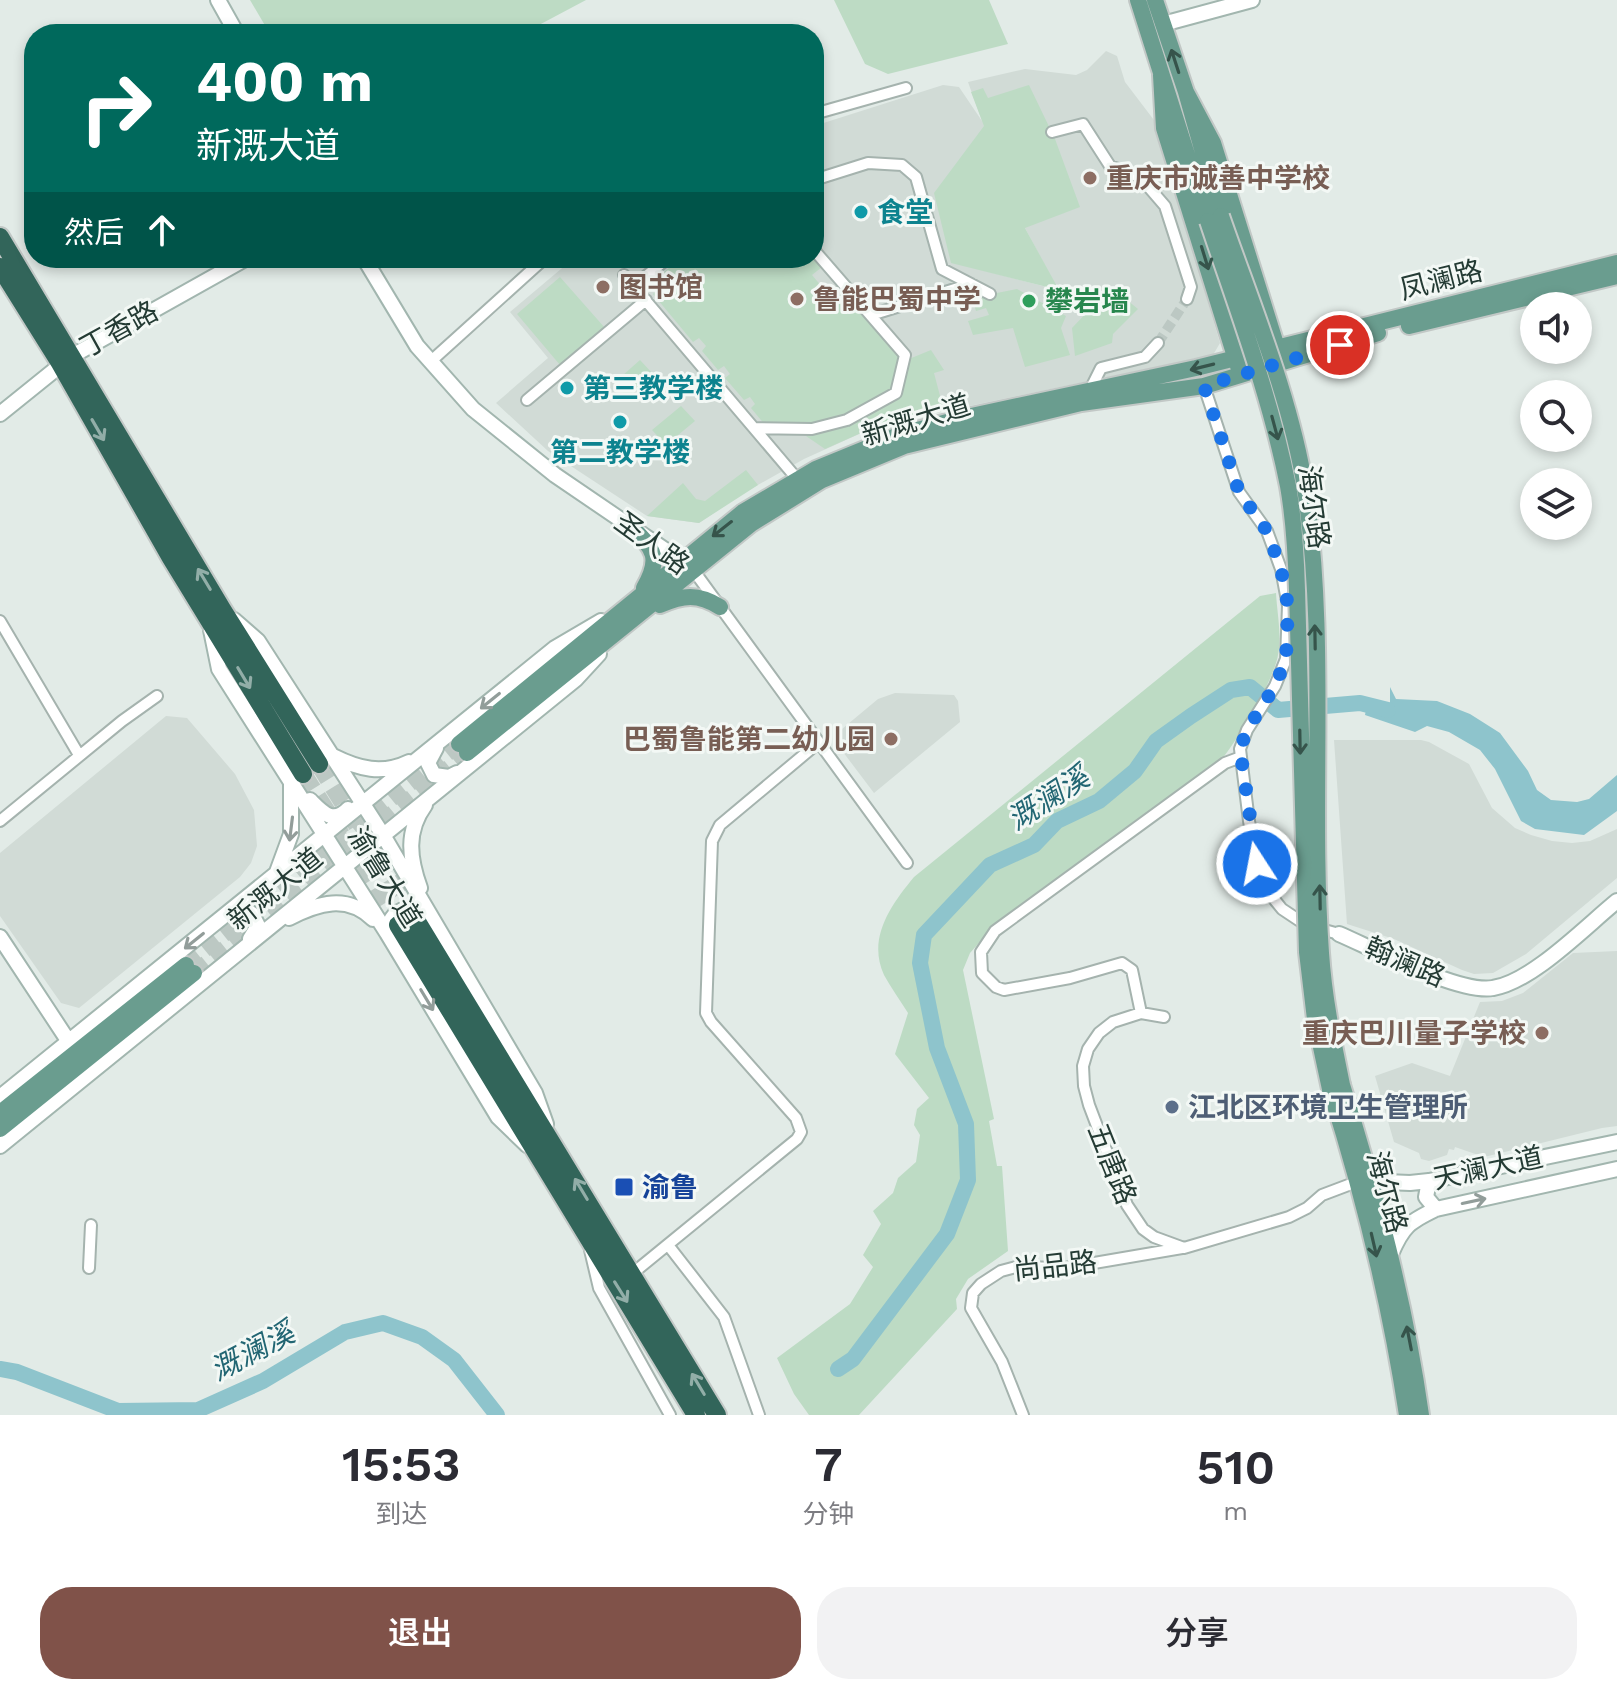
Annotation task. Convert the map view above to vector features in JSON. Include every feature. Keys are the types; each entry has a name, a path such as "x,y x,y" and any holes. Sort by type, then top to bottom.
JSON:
{"highway":[{"name":"渝鲁大道","path":"0,237 66,360 215,614 297,777"},
{"name":"渝鲁大道","path":"0,267 66,360"},
{"name":"渝鲁大道","path":"215,614 326,760"},
{"name":"渝鲁大道","path":"407,923 553,1143 633,1273 696,1415"},
{"name":"渝鲁大道","path":"407,923 536,1154 586,1236 717,1415"}],"main road":[{"name":"海尔路","path":"1138,0 1161,75 1214,218"},
{"name":"海尔路","path":"1155,0 1186,92 1214,218 1288,488 1297,590 1307,952 1315,1019 1391,1254 1421,1415"},
{"path":"1161,75 1164,128 1241,374"},
{"path":"1186,92 1213,143 1279,355"},
{"name":"凤澜路","path":"1279,355 1617,263"},
{"name":"凤澜路","path":"1279,355 1617,276"},
{"name":"新溉大道","path":"464,755 641,614 743,512 816,469 899,435 962,418 1236,357 1279,355"},
{"name":"新溉大道","path":"464,755 641,593 822,480 904,446 1081,403 1204,386 1241,374 1279,355"},
{"path":"630,525 650,545 654,555 651,577 641,593"},
{"path":"641,614 687,596 705,599 720,607"},
{"path":"0,1113 190,969 0,1129"},
{"name":"海尔路","path":"1366,1182 1407,1415"}],"street":[{"path":"218,0 231,24"},
{"path":"1163,24 1252,0"},
{"path":"824,111 906,88"},
{"path":"1052,132 1083,124 1110,166 1140,177 1165,206 1191,287 1187,299"},
{"path":"824,177 868,163 902,165 916,177 942,269 990,294"},
{"path":"754,428 812,429 847,420 896,393 905,355 824,261"},
{"name":"丁香路","path":"0,414 66,360 229,268"},
{"name":"圣人路","path":"370,268 417,346 473,409 555,475 688,566 907,863"},
{"path":"430,362 534,268"},
{"path":"634,286 656,268"},
{"path":"624,275 798,480"},
{"path":"871,315 971,284"},
{"path":"527,400 646,300"},
{"path":"1090,390 1101,368 1145,357 1158,343"},
{"path":"1204,386 1239,492 1267,531 1281,569 1288,606 1286,659 1275,686 1247,730 1240,749 1257,864 1266,889 1282,909 1306,925 1339,934"},
{"path":"769,445 790,429"},
{"name":"新溉大道","path":"0,1097 555,648 623,608"},
{"path":"0,621 79,755"},
{"path":"0,821 79,755 157,696"},
{"path":"441,741 428,763 434,775 449,777 464,755"},
{"path":"633,1273 797,1139 801,1132 796,1118 706,1013 712,841 720,825 818,743"},
{"path":"326,760 368,770 386,770 423,755"},
{"name":"新溉大道","path":"0,1146 437,791 464,755"},
{"path":"1164,1017 1141,1013 1132,970 1122,963 1070,978 1004,990 996,987 982,973 981,952 995,931 1225,763 1241,757"},
{"name":"渝鲁大道","path":"326,760 346,778 383,835 407,923"},
{"path":"297,777 323,814 332,818 340,817 350,805 346,778"},
{"path":"276,875 291,834 297,777"},
{"name":"渝鲁大道","path":"297,777 325,836 344,866 407,923"},
{"path":"263,932 310,908 343,903 407,923 413,867 411,836 417,817 437,791"},
{"name":"翰澜路","path":"1339,934 1389,948 1456,977 1493,982 1532,962 1617,890"},
{"name":"翰澜路","path":"1339,934 1453,983 1480,989 1494,988 1522,977 1537,967 1617,901"},
{"path":"223,918 246,910 256,918 258,926 239,951"},
{"path":"0,937 69,1042"},
{"name":"五唐路","path":"1141,1013 1113,1022 1099,1033 1088,1049 1083,1066 1084,1086 1134,1218 1154,1237 1184,1248"},
{"name":"天澜大道","path":"1366,1182 1429,1181 1617,1142"},
{"name":"天澜大道","path":"1391,1254 1401,1232 1411,1221 1436,1209 1617,1169"},
{"path":"1429,1181 1426,1197 1436,1209"},
{"path":"1184,1248 1289,1217 1307,1208 1322,1195 1366,1182"},
{"path":"89,1268 91,1225"},
{"path":"586,1236 599,1288 670,1415"},
{"path":"668,1245 724,1317 759,1415"},
{"name":"尚品路","path":"1023,1415 1002,1362 971,1308 973,1293 981,1284 1001,1271 1016,1267 1065,1268 1184,1248"}],"shaded area":[{"name":"鲁能巴蜀中学","path":"1106,51 1117,56 1125,82 1160,128 1201,257 1201,279 1220,343 1213,355 879,425 804,459 699,523 647,516 548,451 496,403 548,358 510,312 562,268 824,268 824,123 943,85 959,87 982,121 968,82 1025,69 1076,75 1087,70","holes":["1025,228 1058,290 951,262"]},
{"name":"巴蜀鲁能第二幼儿园","path":"895,693 954,695 958,701 960,722 874,793 840,748 842,729 878,699"},
{"path":"166,716 187,718 235,774 254,810 257,846 251,863 240,877 79,1008 61,1003 0,916 0,853"},
{"path":"1334,740 1429,742 1469,764 1492,808 1515,828 1531,835 1572,843 1590,841 1617,829 1617,878 1526,954 1493,973 1474,974 1462,970 1394,939 1347,924"},
{"name":"重庆巴川量子学校","path":"1617,951 1617,1126 1484,1157 1455,1147 1454,1150 1449,1149 1447,1155 1429,1161 1394,1142 1375,1076 1412,1063 1450,1076 1480,1002 1502,1001 1523,993 1573,953"}],"green space":[{"path":"250,0 586,0 541,24 264,24"},
{"path":"834,0 989,0 1008,44 888,74 865,64"},
{"path":"1029,85 1055,139 1080,207 1025,228 1059,290 951,263 934,193 984,126 971,92 983,88 988,98"},
{"path":"669,268 821,268 812,275 833,300 844,292 901,357 893,388 862,409 833,420 765,425 751,408 755,404 750,397 744,400 725,378 730,374 724,366 718,370 702,351 706,346 699,338 693,342 653,294 658,289 652,282"},
{"path":"560,277 605,328 560,365 517,314"},
{"path":"1111,287 1138,309 1113,334 1112,343 1075,356 1072,328"},
{"path":"1017,289 1066,316 1061,328 1070,355 1025,367 1013,328 973,335 968,321 989,315 986,308 976,311 972,298"},
{"path":"931,350 944,370 934,373 944,411 879,425 825,449 806,436 849,423 901,395 909,359"},
{"path":"640,360 653,374 627,397 614,383"},
{"path":"681,406 695,421 666,445 652,430"},
{"path":"746,470 758,485 699,523 647,516 683,483 696,499 705,501"},
{"path":"1276,593 1280,640 1275,666 1254,709 1222,759 995,925 970,953 963,970 994,1119 989,1121 997,1166 1002,1166 1008,1251 968,1279 956,1299 957,1309 859,1415 809,1415 794,1394 777,1358 850,1304 873,1267 863,1255 881,1224 873,1211 893,1193 898,1178 916,1162 920,1135 914,1125 917,1109 929,1098 895,1054 908,1013 884,975 879,961 880,935 890,911 914,877 1260,596"}],"water":[{"path":"1390,687 1396,699 1437,701 1470,714 1500,733 1528,771 1537,790 1551,800 1577,802 1589,799 1617,775 1617,811 1584,835 1535,829 1521,821 1495,769 1480,750 1449,732 1427,726 1415,732 1365,715 1368,700 1390,703"}],"waterway":[{"name":"溉澜溪","path":"838,1369 853,1359 947,1234 968,1180 966,1124 937,1048 920,963 924,935 990,865 1034,845 1057,821 1099,801 1135,771 1156,741 1231,690 1250,687 1278,710 1360,703 1388,710"},
{"name":"溉澜溪","path":"0,1369 17,1372 118,1411 198,1410 263,1381 345,1332 383,1323 422,1337 454,1360 497,1415"}],"tunnel":[{"path":"1158,343 1187,299"},
{"path":"186,965 459,744"},
{"path":"194,973 467,753"},
{"path":"319,764 413,915"},
{"path":"303,774 398,925"}],"place":[{"name":"重庆市诚善中学校","path":"1090,178"},
{"name":"食堂","path":"861,212"},
{"name":"图书馆","path":"603,287"},
{"name":"鲁能巴蜀中学","path":"797,299"},
{"name":"攀岩墙","path":"1029,301"},
{"name":"第三教学楼","path":"567,388"},
{"name":"第二教学楼","path":"620,422"},
{"name":"巴蜀鲁能第二幼儿园","path":"891,739"},
{"name":"重庆巴川量子学校","path":"1542,1033"},
{"name":"江北区环境卫生管理所","path":"1172,1107"},
{"name":"渝鲁","path":"624,1187"}],"route":[{"path":"1257,864 1240,749 1247,730 1275,686 1286,659 1288,606 1281,569 1267,531 1239,492 1204,386 1340,345"}]}
